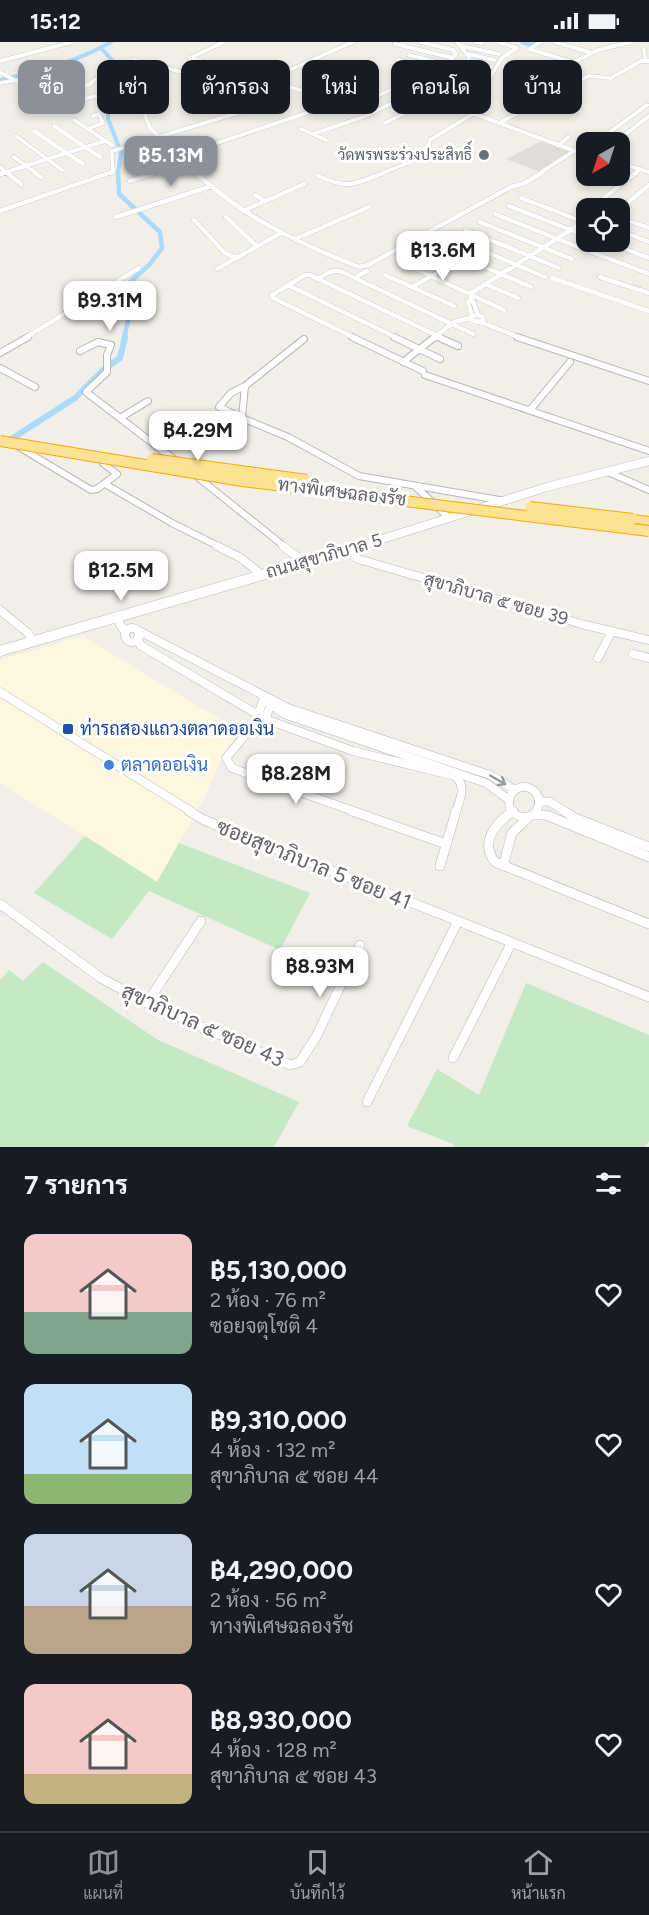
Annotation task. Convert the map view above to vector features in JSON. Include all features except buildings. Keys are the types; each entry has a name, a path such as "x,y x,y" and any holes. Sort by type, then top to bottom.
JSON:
{"highway":[{"name":"ทางพิเศษฉลองรัช","path":"0,434 108,453 351,486 649,521"},
{"name":"ทางพิเศษฉลองรัช","path":"0,441 105,460 649,533"}],"main road":[{"name":"ถนนสุขาภิบาล 5","path":"0,651 305,563 505,501 649,461"}],"street":[{"path":"0,61 72,42"},
{"path":"196,60 190,58 224,42"},
{"path":"290,70 353,42"},
{"path":"421,42 453,50 456,54 449,60"},
{"path":"433,45 438,42"},
{"path":"457,42 468,54 469,60"},
{"path":"477,42 482,43"},
{"path":"491,75 502,58 517,48 498,42"},
{"path":"541,42 528,48 567,60"},
{"path":"555,42 592,53"},
{"path":"605,42 619,46"},
{"path":"577,60 592,53 631,42"},
{"path":"395,44 453,58"},
{"path":"393,49 401,45"},
{"path":"461,46 499,54"},
{"path":"416,49 409,55 431,60"},
{"path":"582,80 589,76 611,78 647,60 644,49"},
{"path":"468,54 494,60"},
{"path":"0,72 17,80"},
{"path":"85,86 95,79"},
{"path":"0,83 17,80"},
{"path":"313,134 391,104"},
{"path":"610,132 647,105"},
{"path":"87,129 103,123 99,114 93,116"},
{"path":"144,114 150,128 158,137 243,211 281,233 365,269"},
{"path":"0,211 111,173 114,171 112,151 234,114"},
{"path":"179,156 311,114"},
{"path":"385,123 403,114"},
{"path":"318,176 348,186 398,165 420,160 426,156 430,140 472,114"},
{"path":"476,114 574,151"},
{"path":"499,123 516,114"},
{"path":"628,132 649,116"},
{"path":"74,120 112,145"},
{"path":"54,126 100,157"},
{"path":"301,129 326,140"},
{"path":"34,131 83,164"},
{"path":"16,136 62,170"},
{"path":"558,146 568,137"},
{"path":"0,174 105,141"},
{"path":"127,147 128,154"},
{"path":"131,163 171,149"},
{"path":"356,278 365,269 404,246 511,187 524,184 574,151"},
{"path":"14,157 41,177"},
{"path":"130,181 186,162"},
{"path":"630,166 646,170"},
{"path":"0,167 21,184"},
{"path":"605,198 646,170"},
{"path":"243,211 304,184"},
{"path":"630,201 649,185"},
{"path":"116,217 212,186"},
{"path":"255,195 265,201"},
{"path":"520,198 576,220"},
{"path":"509,206 576,232"},
{"path":"295,239 369,207"},
{"path":"495,214 649,274"},
{"path":"226,217 257,246"},
{"path":"194,220 225,253 237,258"},
{"path":"480,222 572,259"},
{"path":"632,222 649,228"},
{"path":"576,228 485,284 468,302 475,318 491,328 649,381"},
{"path":"465,230 559,268"},
{"path":"217,269 281,233"},
{"path":"630,235 649,242"},
{"path":"451,237 544,277"},
{"path":"404,246 413,250"},
{"path":"436,246 531,287"},
{"path":"630,251 649,258"},
{"path":"420,255 448,267"},
{"path":"412,287 463,258"},
{"path":"403,263 471,297 504,310"},
{"path":"0,353 139,268"},
{"path":"317,279 336,270 473,334"},
{"path":"458,346 305,275 272,296 424,373 649,451"},
{"path":"385,275 454,306"},
{"path":"600,277 649,293"},
{"path":"552,278 649,311"},
{"path":"485,284 518,298"},
{"path":"288,285 440,359"},
{"path":"403,362 453,325 475,318"},
{"path":"304,339 245,386 231,393 219,407 288,437 359,476 505,501"},
{"path":"80,351 98,342 108,343 111,347 107,372 86,392 208,484 305,563"},
{"path":"530,410 570,362"},
{"path":"0,368 34,387"},
{"path":"242,418 245,386"},
{"path":"120,418 148,401"},
{"path":"19,447 92,490 105,484 117,472 103,463"},
{"path":"608,472 649,490"},
{"path":"105,484 172,523 241,558 262,574"},
{"path":"414,486 432,500 449,518"},
{"path":"484,508 510,518 649,533"},
{"name":"สุขาภิบาล ๕ ซอย 39","path":"345,551 358,559 421,578 649,640"},
{"path":"0,610 28,633 33,642"},
{"path":"128,614 140,645 261,716 353,751 455,776 461,781 463,788 440,866"},
{"path":"116,618 125,632 124,638 128,641 137,633"},
{"path":"598,658 612,631"},
{"path":"125,632 137,633 247,686 285,714 486,783 508,799 513,811 521,816 546,814 571,827 649,857"},
{"path":"633,654 649,658"},
{"name":"ซอยสุขาภิบาล 5 ซอย 41","path":"0,692 204,820 649,997"},
{"path":"268,700 261,716 226,758 232,768 446,844"},
{"path":"268,700 490,775 515,790 528,789 536,794 540,801 539,809 512,833 502,866"},
{"path":"508,799 515,790"},
{"path":"540,801 550,802 575,818 649,847"},
{"path":"513,811 494,827 488,850 490,857 502,866 649,924"},
{"path":"571,827 575,818"},
{"path":"611,843 613,832"},
{"name":"สุขาภิบาล ๕ ซอย 43","path":"0,904 101,978 147,1004 290,1065 300,1062 316,1037 360,945"},
{"path":"147,1004 201,921"},
{"path":"367,1102 458,921"},
{"path":"453,1058 511,944"}],"shaded area":[{"path":"542,141 572,151 540,172 506,159"},
{"name":"ตลาดออเงิน","path":"83,636 241,730 227,747 204,798 157,882 0,783 0,660"}],"green space":[{"path":"85,836 157,882 179,843 310,893 280,950 149,891 112,939 34,893"},
{"path":"43,962 158,1040 299,1102 274,1147 0,1147 0,980 9,970 23,981"},
{"path":"526,983 649,1035 649,1141 645,1147 453,1147 453,1144 407,1126 437,1069 479,1095"}],"waterway":[{"path":"0,80 57,66 111,42"},
{"path":"522,42 531,45 537,42"},
{"path":"101,48 113,61 109,73 108,119 121,152 118,173"},
{"path":"118,173 119,194 160,232 162,248 150,264 129,283 125,293 128,321 124,338"},
{"path":"5,443 75,398 103,370 120,358 125,337"}],"place":[{"name":"วัดพรพระร่วงประสิทธิ์","path":"484,155"},
{"name":"ท่ารถสองแถวงตลาดออเงิน","path":"68,729"},
{"name":"ตลาดออเงิน","path":"109,765"}]}
